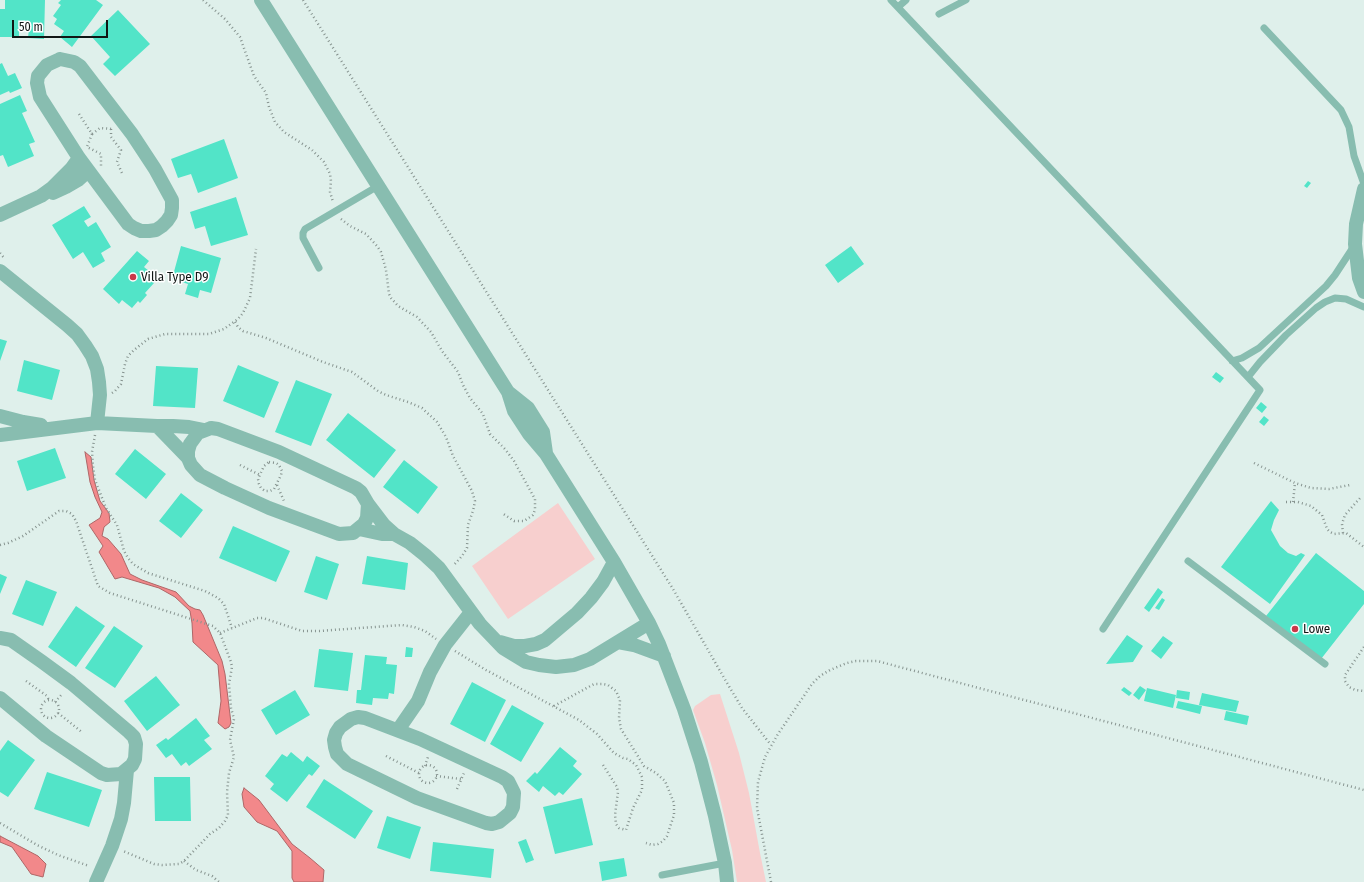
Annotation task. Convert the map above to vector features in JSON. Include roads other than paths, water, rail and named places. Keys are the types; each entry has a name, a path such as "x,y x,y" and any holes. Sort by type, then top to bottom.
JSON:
{"street":[{"path":"261,0 508,392 514,411 529,434 546,454 614,562 649,623 664,656 684,709 701,762 715,816 725,863 727,882"},
{"path":"60,59 74,62 80,66 122,120 148,157 169,194 172,200 171,215 167,221 156,230 141,231 134,228 128,224 79,158 37,90 38,76 47,65 60,59"},
{"path":"0,215 40,196 52,188 62,179 79,158"},
{"path":"40,196 66,187 78,180 88,171"},
{"path":"1364,189 1356,224 1355,244 1359,278 1364,292"},
{"path":"0,271 67,325 77,334 85,345 94,362 99,382 100,395 97,423"},
{"path":"0,416 23,422 62,427"},
{"path":"0,435 97,423 188,427 204,430"},
{"path":"157,426 188,458 195,470 200,475 230,491 269,508 339,534 353,533 359,529 367,518 368,504"},
{"path":"188,458 190,444 198,433 211,428 218,429 299,461 356,488 361,492 384,525 394,534 410,543 439,568 471,612 494,639 514,656 526,662 539,666 556,667 574,665 590,659 649,623"},
{"path":"359,529 382,534 394,534"},
{"path":"494,639 504,644 525,646 536,644 552,634 591,598 603,582 614,562"},
{"path":"398,730 418,701 430,672 445,645 471,612"},
{"path":"0,638 11,640 41,661 71,683 129,732 134,737 137,751 132,765 127,770 114,776 101,773 46,736 0,698"},
{"path":"618,642 634,645 664,656"},
{"path":"536,644 539,666"},
{"path":"418,701 416,714 420,739"},
{"path":"365,718 398,730 469,761 508,781 514,793 513,807 510,813 499,822 486,823 432,804 394,788 347,764 341,760 335,747 336,733 345,722 350,719 365,718"},
{"path":"99,876 112,846 120,819 124,803 127,770"}],"lane":[{"path":"891,0 1260,390 1103,629"},
{"path":"898,7 906,0"},
{"path":"940,14 966,0"},
{"path":"1264,28 1341,110 1349,127 1354,156 1364,184"},
{"path":"319,268 303,238 305,229 378,186"},
{"path":"1232,361 1242,358 1259,348 1326,286 1355,244"},
{"path":"1248,378 1260,362 1286,335 1316,308 1325,302 1335,298 1346,299 1364,307"},
{"path":"1188,561 1324,664"},
{"path":"662,875 725,863"}],"place":[{"name":"Villa Type D9","path":"133,277"},
{"name":"Lowe","path":"1295,629"}]}
